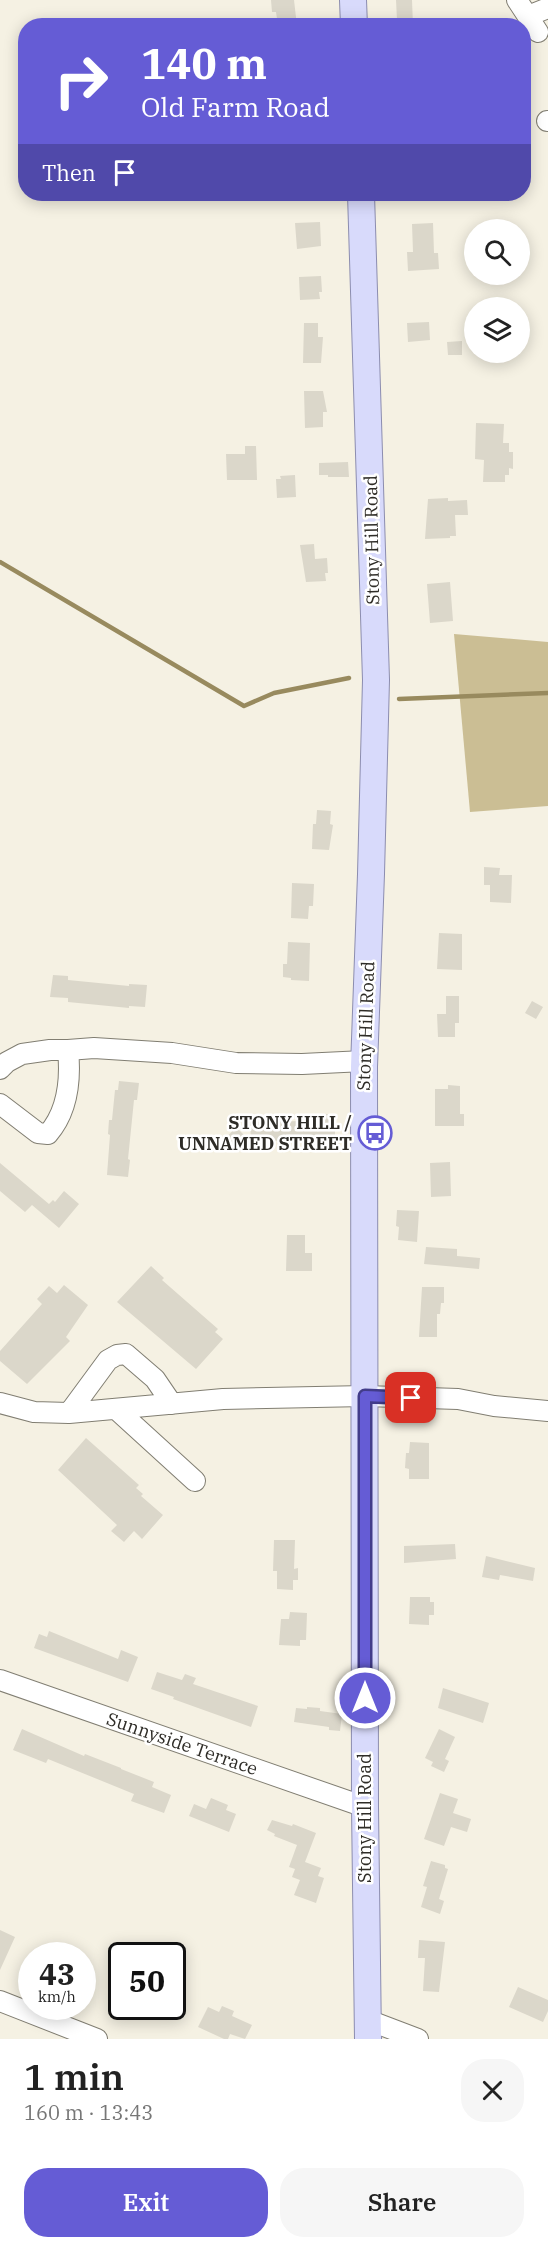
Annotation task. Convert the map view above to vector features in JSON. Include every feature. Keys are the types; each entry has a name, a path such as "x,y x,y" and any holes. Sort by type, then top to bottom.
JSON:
{"main road":[{"path":"353,0 354,18"},
{"name":"Stony Hill Road","path":"361,201 376,680 372,874 364,1061 365,1807 368,2030"}],"street":[{"path":"527,16 548,8"},
{"path":"0,1069 7,1062 22,1054 94,1048 172,1053 236,1063 364,1061"},
{"path":"0,1104 38,1133 48,1134 57,1124 64,1109 70,1075 68,1050"},
{"path":"69,1413 108,1360 117,1355 126,1354 155,1378 172,1404"},
{"path":"0,1403 34,1412 69,1413 223,1399 365,1396 458,1400 494,1407 548,1411"},
{"path":"116,1409 195,1481"},
{"name":"Sunnyside Terrace","path":"0,1680 365,1807"},
{"path":"0,2001 97,2039"},
{"path":"368,2030 418,2039"}],"shaded area":[{"path":"454,634 548,642 548,806 470,812"}],"building":[{"path":"271,0 294,0 296,18 277,18 276,12 272,12"},
{"path":"396,0 412,0 413,18 397,18"},
{"path":"320,222 321,246 297,249 295,223"},
{"path":"433,223 434,253 438,253 439,269 408,271 407,252 413,252 412,224"},
{"path":"321,276 320,299 300,300 299,277"},
{"path":"429,322 430,340 408,342 407,323"},
{"path":"304,323 318,323 318,337 323,337 321,363 303,363"},
{"path":"462,341 462,355 448,355 447,342"},
{"path":"304,391 323,391 327,412 323,412 323,427 305,428"},
{"path":"476,423 504,424 503,443 509,443 509,452 513,452 513,469 509,468 509,475 505,475 505,482 483,482 484,460 475,459"},
{"path":"245,446 256,446 257,480 227,480 226,454 245,454"},
{"path":"348,462 349,477 319,475 319,463"},
{"path":"295,475 296,497 277,498 276,479 281,479 280,476"},
{"path":"448,498 448,501 467,500 468,515 455,515 456,536 425,539 428,499"},
{"path":"314,544 315,559 327,558 326,581 306,582 300,545"},
{"path":"450,582 453,621 430,623 427,584"},
{"path":"317,810 331,811 330,824 333,825 329,850 312,849 313,824 316,824"},
{"path":"484,867 500,868 499,875 512,875 511,903 490,902 490,885 484,885"},
{"path":"292,883 314,884 313,906 309,906 308,919 291,918"},
{"path":"439,933 462,934 462,970 437,969"},
{"path":"288,942 310,943 309,981 283,977 283,964 287,964"},
{"path":"53,975 68,976 68,980 129,986 129,984 147,985 145,1007 129,1006 129,1008 68,1002 68,998 50,997"},
{"path":"446,996 459,996 459,1023 455,1023 455,1037 438,1037 437,1014 446,1014"},
{"path":"532,1001 543,1007 536,1019 525,1013"},
{"path":"119,1081 139,1083 137,1100 134,1100 128,1177 107,1175 109,1120 112,1120 115,1090 118,1090"},
{"path":"448,1085 460,1086 460,1114 464,1114 464,1126 435,1126 435,1089 448,1089"},
{"path":"302,1114 335,1114 335,1140 251,1141 250,1122 302,1121"},
{"path":"236,1127 250,1141 239,1152 226,1138"},
{"path":"450,1162 451,1196 431,1197 430,1163"},
{"path":"0,1163 49,1204 53,1200 55,1202 64,1191 79,1204 59,1228 32,1205 25,1212 0,1191"},
{"path":"397,1210 419,1211 417,1242 398,1240"},
{"path":"287,1235 305,1235 305,1253 312,1253 312,1271 286,1271"},
{"path":"426,1247 457,1249 457,1256 480,1258 479,1269 424,1264"},
{"path":"151,1266 164,1278 162,1280 218,1329 215,1332 223,1339 196,1369 117,1302"},
{"path":"64,1285 88,1305 66,1337 70,1341 27,1384 0,1361 0,1351 42,1304 37,1299 49,1286 57,1293"},
{"path":"422,1287 444,1287 444,1303 441,1303 440,1314 437,1314 437,1337 419,1337"},
{"path":"86,1438 139,1485 136,1488 143,1494 141,1496 163,1515 142,1539 134,1531 124,1542 111,1531 117,1525 58,1470"},
{"path":"410,1442 429,1443 429,1479 409,1479 409,1469 405,1468 406,1453 409,1453"},
{"path":"274,1540 295,1540 294,1569 298,1568 298,1580 293,1580 293,1590 277,1589 277,1571 273,1571"},
{"path":"455,1544 456,1559 404,1563 404,1546"},
{"path":"486,1556 535,1568 533,1581 500,1575 499,1580 482,1577"},
{"path":"410,1597 430,1597 430,1602 434,1602 434,1615 429,1615 429,1625 409,1624"},
{"path":"290,1612 307,1613 306,1640 300,1640 300,1646 279,1645 281,1619 289,1619"},
{"path":"49,1631 118,1659 121,1650 138,1657 128,1682 34,1648 39,1634 47,1637"},
{"path":"157,1672 182,1680 185,1674 196,1678 193,1684 258,1706 251,1727 151,1689"},
{"path":"443,1688 489,1703 483,1723 438,1708"},
{"path":"307,1707 342,1714 340,1731 329,1730 329,1727 294,1722 296,1708 307,1709"},
{"path":"22,1729 84,1756 85,1754 154,1782 152,1787 171,1795 164,1813 131,1801 134,1794 48,1759 46,1763 13,1750"},
{"path":"439,1729 455,1737 445,1759 449,1761 444,1772 431,1766 433,1762 425,1758"},
{"path":"440,1793 458,1799 453,1813 471,1819 467,1832 451,1827 444,1846 424,1839"},
{"path":"211,1798 228,1805 226,1810 236,1814 229,1832 189,1816 194,1804 206,1809"},
{"path":"272,1820 292,1826 293,1824 316,1833 305,1862 321,1868 318,1876 324,1878 316,1903 294,1895 300,1880 292,1877 295,1869 289,1867 297,1845 274,1836 275,1834 267,1830"},
{"path":"431,1861 445,1865 448,1869 439,1899 444,1901 440,1914 421,1907 427,1887 423,1886"},
{"path":"0,1930 15,1937 0,1970"},
{"path":"419,1940 445,1942 439,1992 423,1991 425,1958 418,1958"},
{"path":"518,1987 548,2000 548,2011 543,2022 509,2007"},
{"path":"222,2006 234,2011 232,2016 252,2025 245,2039 230,2034 228,2039 224,2039 198,2027 208,2007 219,2012"}],"waterway":[{"path":"0,562 244,706 274,693 349,678"},
{"path":"399,699 548,693"}],"place":[{"name":"STONY HILL / UNNAMED STREET","path":"375,1133"}],"route":[{"path":"365,1698 365,1396 411,1398"}]}
